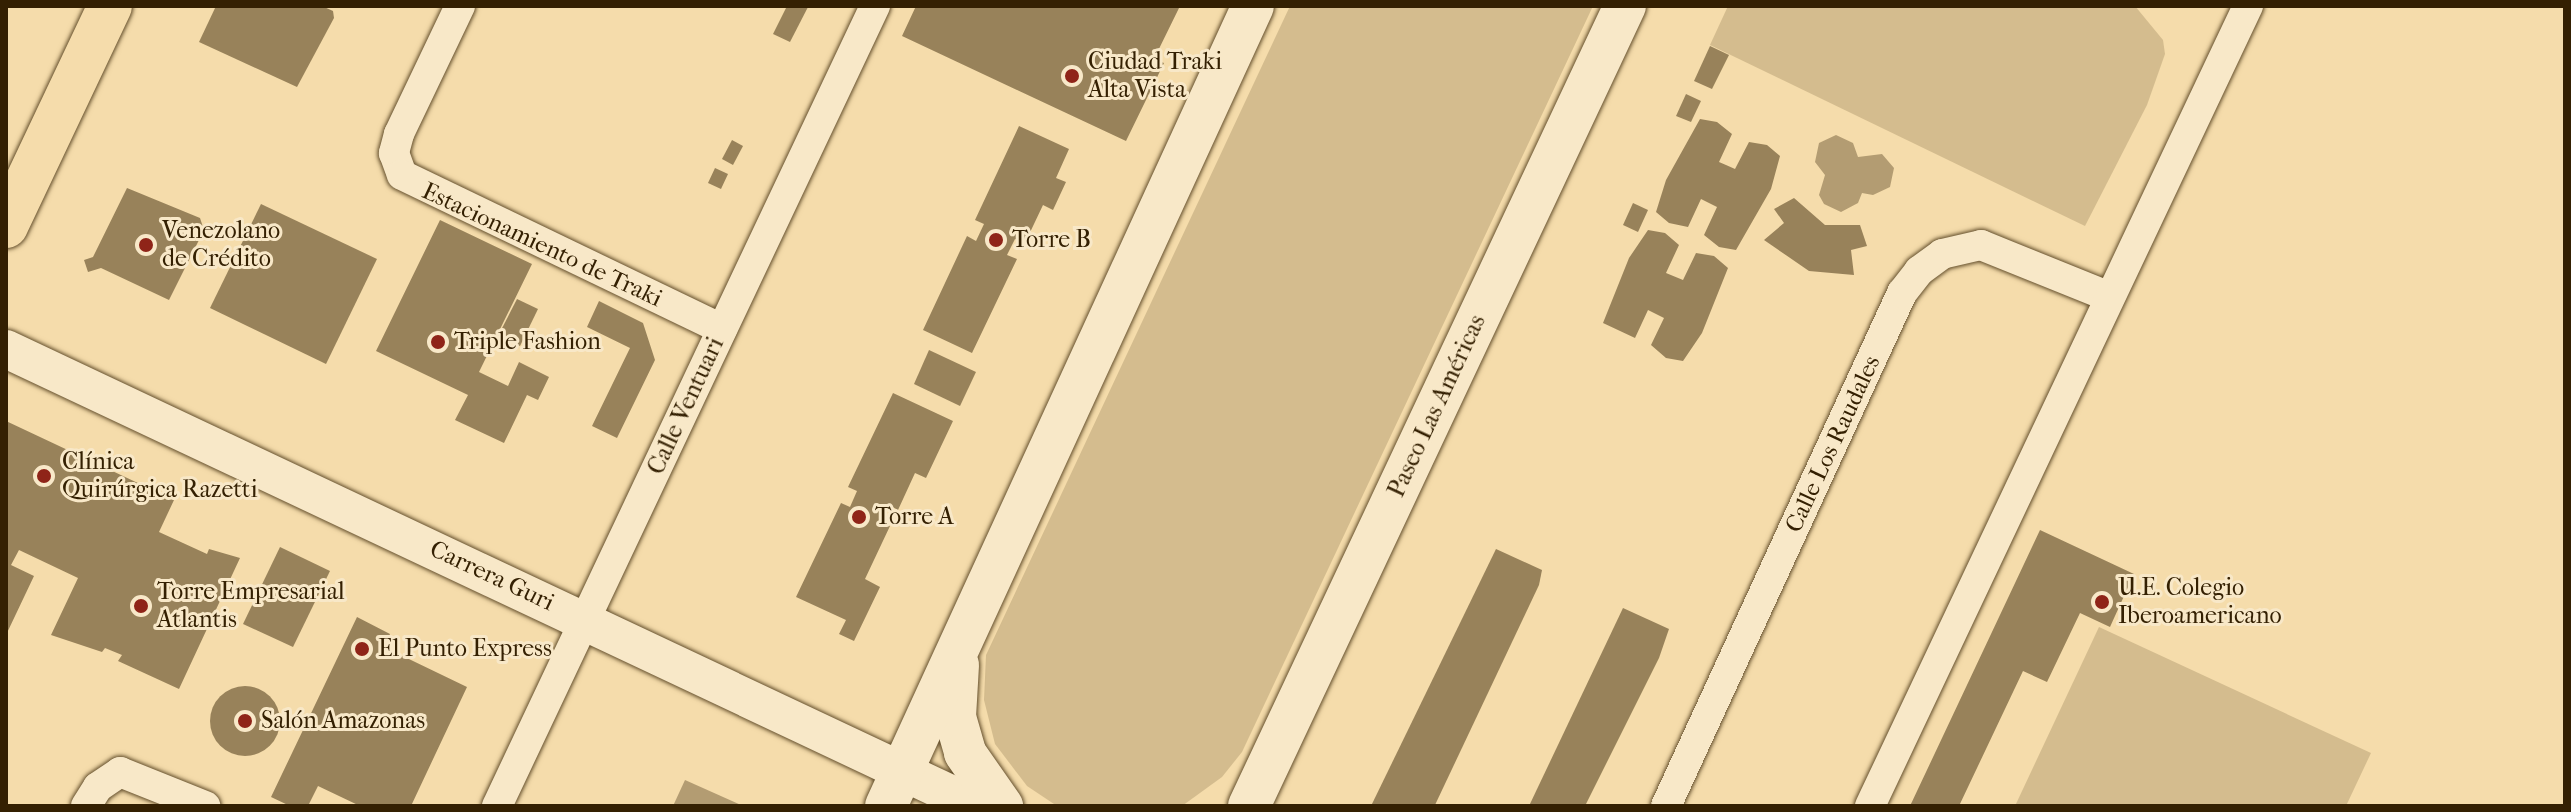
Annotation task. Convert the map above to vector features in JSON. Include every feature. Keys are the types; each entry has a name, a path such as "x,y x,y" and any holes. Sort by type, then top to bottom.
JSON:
{"main road":[{"path":"6,226 110,6"},
{"path":"886,806 968,621 1253,6"},
{"name":"Paseo Las Américas","path":"1249,806 1625,6"},
{"path":"968,621 954,682 955,717 965,753 1002,806"},
{"path":"1224,806 1278,743"}],"street":[{"name":"Estacionamiento de Traki","path":"460,6 399,134 394,153 402,175 722,329"},
{"name":"Calle Ventuari","path":"497,806 875,6"},
{"path":"1870,806 2107,296 2248,6"},
{"name":"Calle Los Raudales","path":"1666,806 1902,293 1919,271 1942,254 1981,245 2107,296"},
{"name":"Carrera Guri","path":"6,349 976,806"},
{"path":"86,806 98,787 120,772 205,806"}],"shaded area":[{"path":"1290,6 1593,6 1242,752 1222,777 1182,806 1057,806 1027,786 995,744 984,700 986,655"},
{"path":"1728,6 2135,6 2163,40 2165,54 2147,105 2085,226 1710,45"},
{"path":"1836,135 1853,143 1858,157 1882,154 1894,168 1890,187 1873,195 1862,193 1858,203 1841,212 1824,204 1819,195 1825,175 1815,162 1819,143"},
{"path":"2099,627 2371,753 2346,806 2015,806"},
{"path":"685,780 741,805 673,806"}],"building":[{"path":"216,6 322,6 333,11 334,18 297,87 199,42"},
{"path":"787,6 808,7 790,42 773,34"},
{"name":"Ciudad Traki Alta Vista","path":"916,6 1180,6 1154,59 1164,63 1126,141 902,36"},
{"path":"1710,46 1729,55 1712,89 1694,81"},
{"path":"1686,94 1701,101 1691,122 1676,116"},
{"path":"1700,119 1717,122 1732,134 1719,162 1735,169 1749,142 1767,145 1780,156 1771,189 1736,250 1719,247 1704,235 1717,207 1701,199 1688,227 1669,223 1656,212 1666,180"},
{"name":"Torre B","path":"1019,126 1069,149 1056,178 1066,182 1053,210 1043,205 1025,243 1015,239 1007,255 1017,259 972,353 923,330 967,236 976,241 984,224 975,220"},
{"path":"732,140 743,146 733,165 722,159"},
{"path":"715,168 728,174 721,189 708,183"},
{"path":"127,188 200,218 204,230 169,300 101,268 88,272 84,260 93,257"},
{"path":"1794,198 1825,225 1860,225 1867,246 1851,250 1854,275 1809,271 1764,240 1784,223 1774,209"},
{"path":"1633,203 1648,210 1638,232 1623,225"},
{"path":"261,204 377,259 326,364 210,308"},
{"path":"440,220 532,264 479,372 508,386 519,362 549,377 538,400 527,395 504,443 455,420 468,395 376,351"},
{"path":"1648,230 1665,233 1679,245 1666,273 1683,280 1696,253 1714,256 1728,268 1702,333 1683,361 1666,358 1651,345 1664,318 1648,310 1635,338 1603,323 1629,258"},
{"path":"517,299 538,309 520,346 498,336"},
{"path":"599,301 643,323 655,360 617,438 592,426 630,348 587,327"},
{"path":"929,350 976,372 960,406 914,384"},
{"name":"Torre A","path":"893,393 953,421 926,478 915,473 898,510 889,505 881,522 890,526 865,579 880,587 854,641 839,634 846,620 796,597 841,503 850,507 857,491 848,487"},
{"name":"Torre Empresarial Atlantis","path":"6,421 174,500 159,532 207,554 209,549 240,558 179,689 118,661 122,655 105,648 102,652 51,635 78,578 19,550 11,565 34,576 6,635"},
{"path":"2040,530 2134,574 2110,627 2080,613 2047,682 2023,671 1959,806 1910,806"},
{"path":"280,547 330,571 293,647 243,624"},
{"path":"1496,549 1542,570 1539,585 1435,805 1371,806"},
{"path":"1623,608 1669,629 1659,658 1585,806 1529,806"},
{"path":"357,617 390,634 384,647 467,687 411,806 360,806 318,786 308,806 290,806 271,797"},
{"name":"Salón Amazonas","path":"245,686 270,696 280,721 270,746 245,756 220,746 210,721 220,696"}],"place":[{"name":"Ciudad Traki Alta Vista","path":"1072,76"},
{"name":"Torre B","path":"996,240"},
{"name":"Venezolano de Crédito","path":"146,245"},
{"name":"Triple Fashion","path":"438,342"},
{"name":"Clínica Quirúrgica Razetti","path":"44,476"},
{"name":"Torre A","path":"859,517"},
{"name":"U.E. Colegio Iberoamericano","path":"2102,602"},
{"name":"Torre Empresarial Atlantis","path":"141,606"},
{"name":"El Punto Express","path":"362,649"},
{"name":"Salón Amazonas","path":"245,721"}]}
